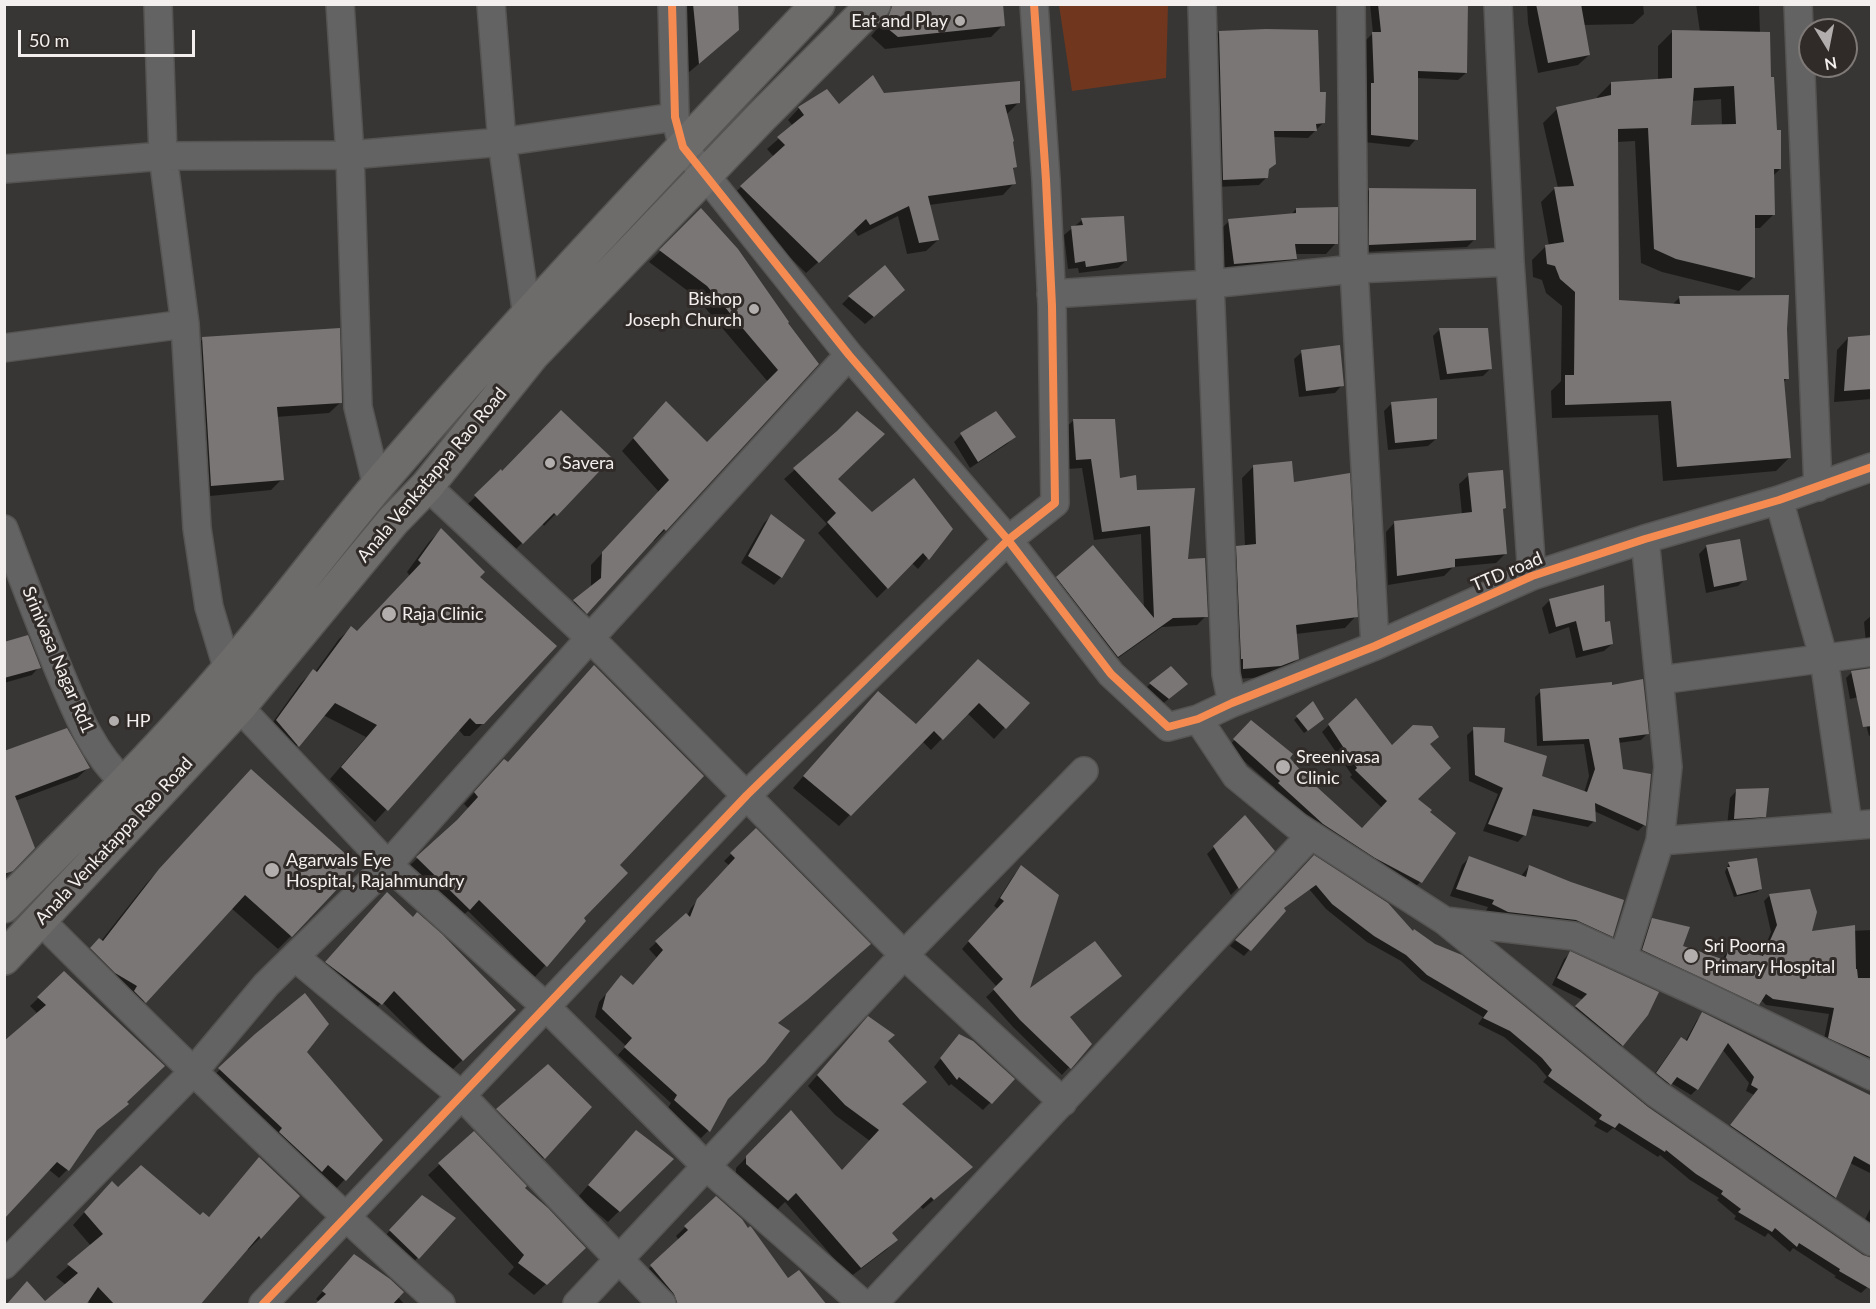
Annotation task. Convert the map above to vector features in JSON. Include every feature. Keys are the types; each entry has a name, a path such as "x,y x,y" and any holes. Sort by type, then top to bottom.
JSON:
{"main road":[{"name":"Anala Venkatappa Rao Road","path":"4,906 125,783 227,671 377,486 527,316 679,132 818,4"},
{"name":"Anala Venkatappa Rao Road","path":"4,958 239,707 393,521 427,486 533,354 874,4"}],"street":[{"path":"158,4 163,156 185,324 197,528 209,607 239,707 388,865 545,1006 707,1167 863,1305"},
{"path":"340,4 350,155 358,407 377,486"},
{"path":"491,4 502,142 527,316"},
{"path":"672,4 679,132 705,175 849,355 1008,540"},
{"path":"263,1305 747,795 1008,540 1055,503 1051,294 1034,4"},
{"path":"1202,4 1210,284 1226,674 1232,703"},
{"path":"1350,4 1354,269 1375,646"},
{"path":"1498,4 1510,262 1532,576"},
{"path":"1798,4 1818,487"},
{"path":"4,169 163,156 350,155 502,142 679,132"},
{"path":"1051,294 1210,284 1354,269 1510,262"},
{"path":"4,348 185,324"},
{"path":"4,1265 193,1072 266,985 388,865 590,638 849,355"},
{"name":"TTD road","path":"1008,540 1111,674 1168,727 1198,719 1232,703 1375,646 1532,576 1644,539 1779,500 1872,467"},
{"path":"427,486 590,638 904,955 1063,1102"},
{"path":"1660,841 1860,825 1824,659 1779,500"},
{"name":"Srinivasa Nagar Rd1","path":"4,529 81,724 114,774 125,783"},
{"path":"1623,958 1660,841 1668,767 1644,539"},
{"path":"1660,680 1872,652"},
{"path":"1198,719 1236,776 1311,835 1445,921 1657,1094 1872,1242"},
{"path":"577,1305 904,955 1084,771"},
{"path":"873,1305 1311,835"},
{"path":"40,920 345,1218 441,1305"},
{"path":"1445,921 1574,936 1872,1076"},
{"path":"295,957 461,1095 662,1305"},
{"path":"1836,1059 1872,1057"}],"shaded area":[{"path":"1059,5 1168,5 1166,78 1072,91"}],"building":[{"path":"693,4 738,4 739,30 699,64"},
{"name":"Eat and Play","path":"893,4 1003,4 1005,26 898,37 881,23 888,17"},
{"path":"1378,4 1468,4 1467,73 1418,71 1418,140 1371,135 1371,83 1374,83 1372,32 1381,32"},
{"path":"1536,4 1581,4 1590,55 1548,63"},
{"path":"1318,30 1320,92 1326,92 1325,123 1316,124 1317,131 1274,131 1276,164 1269,169 1268,178 1223,180 1219,31"},
{"path":"1672,30 1770,32 1771,77 1774,77 1777,130 1781,130 1781,169 1774,169 1775,215 1755,215 1755,278 1676,259 1654,249 1648,128 1618,129 1619,300 1680,304 1679,296 1789,295 1787,329 1789,379 1784,379 1791,458 1677,467 1671,401 1565,405 1565,375 1574,375 1575,292 1560,279 1555,266 1547,264 1545,245 1564,242 1554,187 1574,186 1556,107 1611,95 1611,82 1672,78","holes":["1734,86 1736,124 1691,125 1694,88"]},
{"path":"873,75 884,93 1020,81 1020,103 1005,105 1014,141 1017,167 1013,168 1016,184 928,196 939,240 919,243 909,206 870,225 866,219 819,263 740,186 785,145 777,137 804,115 798,107 827,89 839,104"},
{"path":"1369,188 1476,189 1476,240 1369,245"},
{"path":"1338,207 1338,244 1295,244 1297,259 1234,264 1228,219 1296,213 1296,208"},
{"path":"701,208 738,249 819,364 587,614 573,600 601,578 602,552 669,480 633,438 666,401 707,442 778,370 707,286 659,250"},
{"path":"1124,216 1127,261 1086,267 1085,261 1075,263 1071,226 1083,225 1081,218"},
{"path":"885,265 905,290 874,317 848,296"},
{"path":"340,328 342,403 277,407 284,480 211,486 202,337"},
{"path":"1439,328 1488,328 1492,369 1447,374"},
{"path":"1872,335 1872,389 1844,391 1848,337"},
{"path":"1340,345 1344,386 1306,391 1301,350"},
{"path":"1437,398 1437,439 1395,443 1391,402"},
{"path":"561,410 612,458 557,516 554,513 523,544 474,495 501,469 502,471"},
{"path":"857,411 885,434 838,479 872,512 914,478 953,529 929,560 923,553 888,589 827,522 836,513 793,468"},
{"path":"996,411 1016,437 978,462 960,433"},
{"path":"1073,419 1115,419 1120,478 1136,475 1137,490 1195,488 1188,559 1205,558 1208,617 1173,618 1118,657 1056,577 1093,545 1154,618 1150,526 1102,532 1091,459 1076,460"},
{"path":"1292,461 1294,482 1350,473 1358,617 1296,625 1299,659 1281,666 1243,669 1236,546 1256,544 1253,465"},
{"path":"1503,470 1506,508 1503,509 1507,554 1455,559 1455,567 1397,576 1394,521 1472,512 1468,473"},
{"path":"771,514 805,540 782,578 748,556"},
{"path":"441,528 485,572 480,577 557,646 484,724 476,724 470,718 388,811 341,767 377,725 335,703 299,747 276,720 313,669 317,672 351,626 357,631 421,563 418,560"},
{"path":"1740,539 1747,580 1714,587 1706,545"},
{"path":"1604,585 1605,622 1610,621 1613,644 1583,651 1576,621 1556,627 1549,599"},
{"path":"28,635 41,668 4,678 4,642"},
{"path":"978,659 1030,703 1006,729 979,703 943,740 934,731 851,816 803,776 878,691 916,724"},
{"path":"594,665 704,776 620,865 628,873 584,918 586,921 547,967 479,900 470,910 416,857 457,820 478,797 474,792 504,759 508,762"},
{"path":"1171,666 1188,684 1169,699 1149,683"},
{"path":"1872,668 1872,726 1863,727 1851,671"},
{"path":"1643,679 1649,734 1619,738 1623,769 1651,774 1646,826 1595,803 1596,822 1533,809 1526,836 1488,824 1503,788 1475,775 1473,727 1505,728 1504,742 1547,756 1542,776 1587,792 1595,769 1589,739 1543,741 1540,689 1612,682 1612,685"},
{"path":"1356,698 1392,745 1413,725 1432,726 1439,737 1430,744 1451,768 1418,799 1456,833 1422,883 1375,858 1323,824 1233,739 1251,720 1293,754 1290,758 1307,778 1362,828 1387,801 1355,770 1357,768 1328,724"},
{"path":"1313,701 1324,719 1308,731 1296,716"},
{"path":"67,728 90,768 15,796 35,848 13,871 4,874 4,751"},
{"path":"251,769 359,866 292,937 245,895 146,1003 134,991 137,986 115,973 90,948 99,938 103,941 159,869"},
{"path":"1769,788 1766,817 1734,819 1736,789"},
{"path":"1245,815 1275,851 1239,889 1213,846"},
{"path":"756,828 871,944 778,1023 790,1031 765,1063 728,1099 710,1132 674,1100 677,1095 624,1047 632,1038 602,1009 606,994 621,975 633,985 663,950 655,941 686,913 690,917 697,899 735,858 730,853"},
{"path":"1314,855 1388,903 1413,931 1414,929 1435,944 1462,955 1648,1107 1863,1255 1872,1258 1872,1290 1839,1271 1840,1269 1799,1243 1797,1247 1775,1228 1772,1232 1738,1212 1741,1209 1721,1194 1723,1191 1696,1174 1666,1150 1665,1152 1619,1123 1615,1128 1599,1119 1602,1115 1548,1076 1552,1070 1542,1058 1510,1031 1483,1018 1488,1011 1427,975 1406,955 1374,936 1332,904 1316,885 1284,908 1286,911 1251,951 1235,940"},
{"path":"1469,856 1526,877 1529,865 1624,900 1613,937 1576,920 1508,912 1492,904 1494,900 1456,889"},
{"path":"1757,858 1762,889 1737,895 1727,867 1730,867 1728,862"},
{"path":"1021,865 1059,895 1030,988 1095,941 1122,976 1070,1017 1092,1044 1071,1069 1020,1020 993,989 1003,979 968,941 1004,901 1000,898"},
{"path":"1810,889 1817,912 1812,931 1855,925 1858,978 1872,978 1872,1058 1828,1038 1834,1008 1773,999 1766,994 1759,1005 1642,950 1652,918 1690,927 1683,946 1725,960 1729,948 1763,956 1777,925 1769,894"},
{"path":"387,892 413,917 417,912 442,934 516,1010 463,1061 394,991 382,1005 325,962"},
{"path":"1570,951 1659,992 1648,1015 1623,1046 1575,1006 1587,994 1557,978"},
{"path":"64,971 165,1066 127,1102 129,1104 97,1130 69,1171 57,1162 4,1219 4,1041 46,1005 37,997"},
{"path":"305,993 329,1024 307,1052 383,1140 346,1181 328,1165 322,1172 279,1132 282,1128 218,1068"},
{"path":"1702,1012 1872,1096 1872,1166 1854,1156 1836,1198 1730,1125 1758,1089 1751,1085 1754,1077 1728,1043 1698,1090 1677,1077 1671,1085 1656,1073 1681,1037 1687,1041"},
{"path":"868,1016 895,1035 888,1041 927,1082 902,1104 973,1167 934,1200 931,1197 892,1233 898,1240 861,1268 796,1193 788,1201 746,1164 746,1156 791,1110 842,1170 879,1130 845,1105 817,1075"},
{"path":"959,1034 973,1041 1015,1079 992,1104 959,1077 957,1080 940,1058"},
{"path":"548,1064 592,1107 545,1159 496,1109"},
{"path":"636,1130 674,1159 620,1212 588,1185"},
{"path":"474,1131 527,1186 525,1188 548,1208 586,1248 547,1285 518,1263 524,1255 438,1163"},
{"path":"259,1157 300,1196 261,1239 259,1236 200,1305 115,1305 98,1287 86,1305 6,1305 27,1281 45,1301 78,1273 67,1264 103,1234 84,1212 112,1181 118,1187 141,1165 200,1215 203,1212 209,1217"},
{"path":"422,1195 456,1218 419,1259 389,1230"},
{"path":"716,1196 742,1219 748,1228 750,1226 752,1228 788,1278 799,1270 827,1305 678,1305 674,1294 650,1265 688,1230 684,1226"},
{"path":"354,1254 390,1279 404,1292 392,1305 314,1305 326,1294 322,1291"}],"cycle path":[{"path":"672,4 675,117 683,147 849,355 1008,540 1111,674 1168,727 1198,719 1232,703 1375,646 1532,576 1645,539 1779,500 1872,467"},
{"path":"263,1304 747,795 1008,540 1055,503 1052,306 1034,4"}],"place":[{"name":"Eat and Play","path":"960,21"},
{"name":"Bishop Joseph Church","path":"754,309"},
{"name":"Savera","path":"550,463"},
{"name":"Raja Clinic","path":"389,614"},
{"name":"HP","path":"114,721"},
{"name":"Sreenivasa Clinic","path":"1283,767"},
{"name":"Agarwals Eye Hospital, Rajahmundry","path":"272,870"},
{"name":"Sri Poorna Primary Hospital","path":"1691,956"}]}
